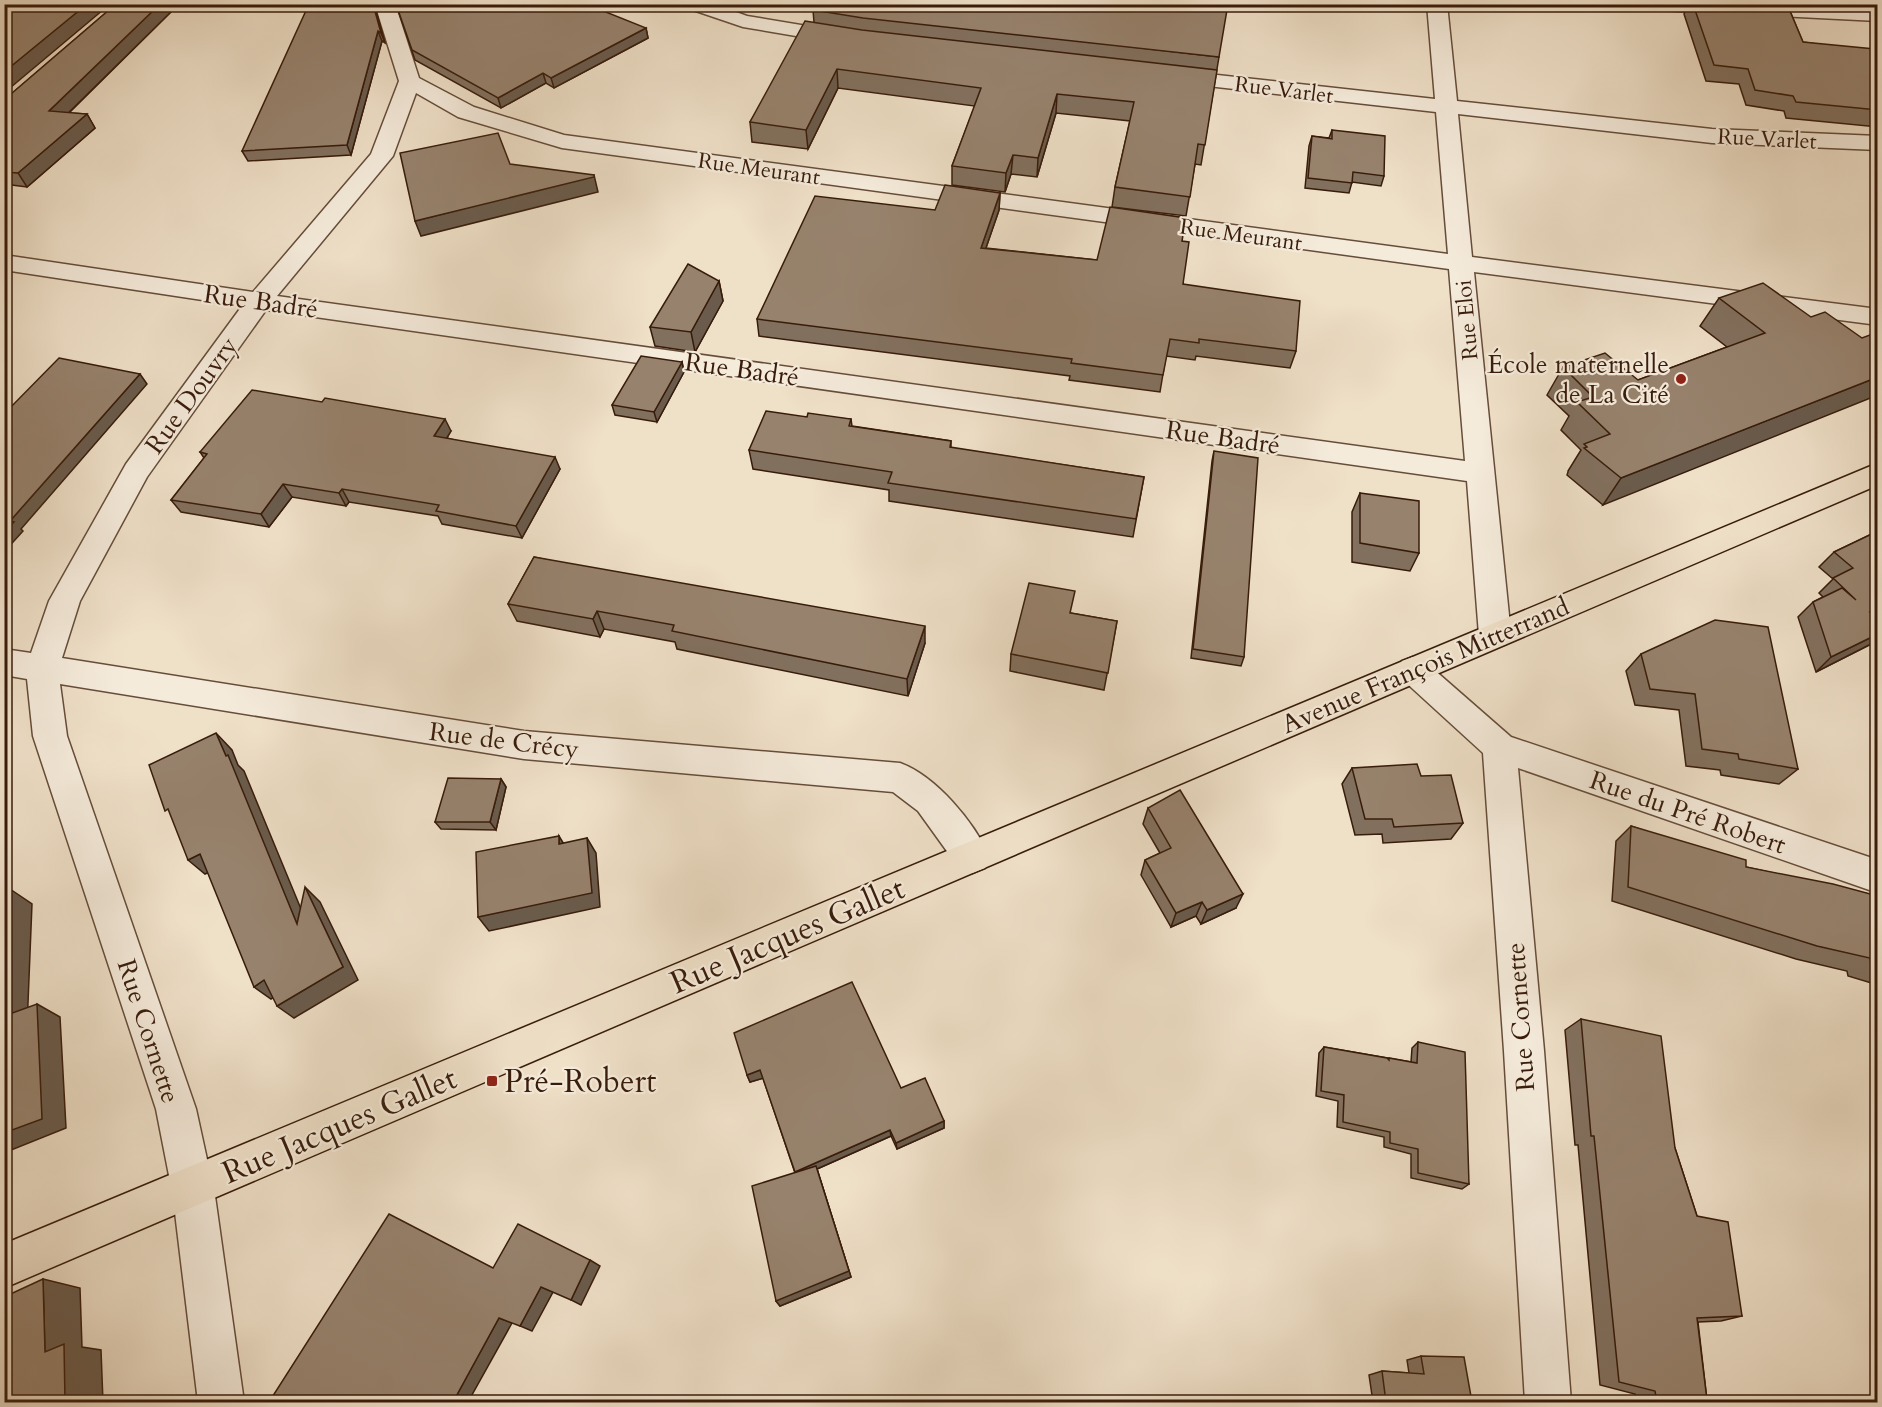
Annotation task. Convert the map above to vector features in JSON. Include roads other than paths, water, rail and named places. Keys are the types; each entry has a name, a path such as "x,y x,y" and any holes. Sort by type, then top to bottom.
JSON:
{"main road":[{"name":"Avenue François Mitterrand","path":"972,857 1878,473"},
{"name":"Rue Jacques Gallet","path":"4,1266 972,857"}],"street":[{"path":"386,4 410,81"},
{"path":"694,4 743,21 863,41"},
{"name":"Rue Eloi","path":"1437,4 1494,635"},
{"path":"1658,4 1878,15"},
{"name":"Rue Varlet","path":"1149,74 1712,136 1878,143"},
{"name":"Rue Meurant","path":"410,81 466,112 562,141 1460,263 1878,317"},
{"name":"Rue Douvry","path":"42,669 65,601 136,471 259,301 394,154 410,81"},
{"path":"476,139 523,130"},
{"name":"Rue Badré","path":"4,262 259,301 1480,473"},
{"name":"Rue de Crécy","path":"4,662 524,745 900,778 930,800 972,857"},
{"name":"Rue Cornette","path":"42,669 50,736 176,1109 192,1187 221,1402"},
{"path":"1413,670 1499,747"},
{"name":"Rue Cornette","path":"1499,747 1524,1051 1548,1402"},
{"name":"Rue du Pré Robert","path":"1499,747 1878,877"}],"place":[{"name":"École maternelle de La Cité","path":"1681,379"},
{"name":"Pré-Robert","path":"492,1081"}]}
